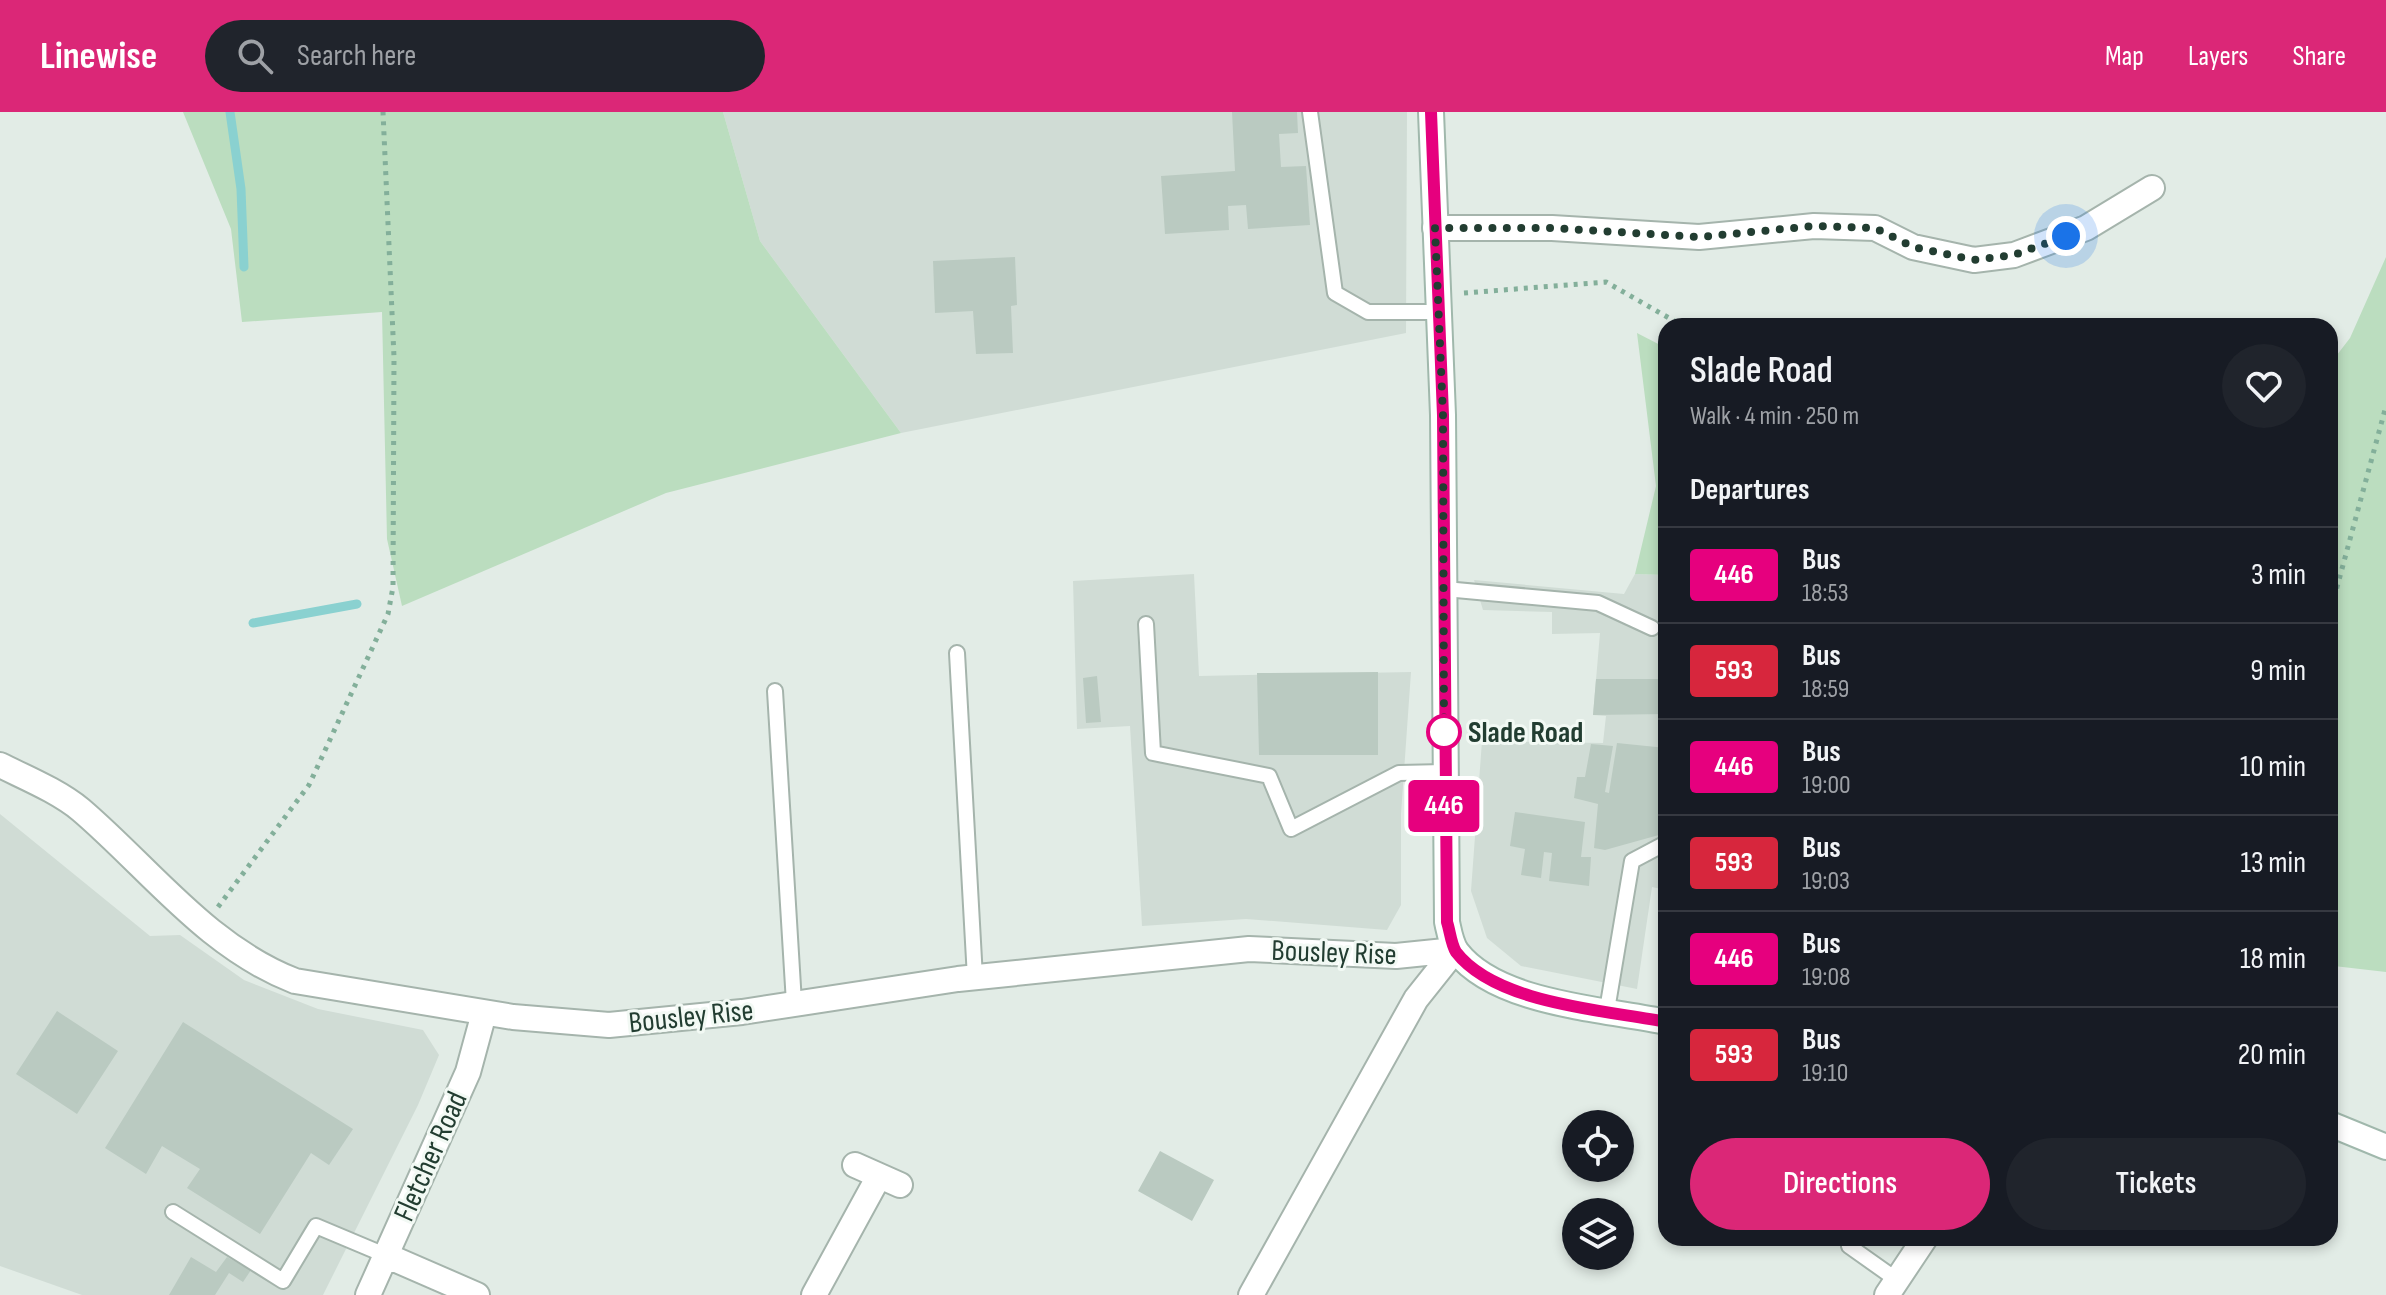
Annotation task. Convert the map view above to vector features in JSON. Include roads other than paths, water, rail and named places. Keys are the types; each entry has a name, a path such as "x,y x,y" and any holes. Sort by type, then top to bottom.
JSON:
{"street":[{"path":"1431,112 1445,589 1447,922 1455,950 1479,973 1510,991 1658,1020"},
{"path":"1435,228 1552,228 1699,237 1814,226 1875,228 1913,247 1974,260 2014,255 2086,228 2152,188"},
{"name":"Bousley Rise","path":"0,765 78,807 204,926 263,969 295,981 484,1013 609,1025 975,978 1249,949 1396,956 1455,950"},
{"path":"1251,1295 1416,999 1455,950"},
{"name":"Fletcher Road","path":"368,1295 468,1072 484,1013"},
{"path":"2338,1127 2386,1147"},
{"path":"814,1295 890,1180 855,1165"},
{"path":"1892,1288 1920,1246"},
{"path":"385,1255 477,1295"}],"lane":[{"path":"1310,112 1335,293 1368,312 1438,304"},
{"path":"1445,589 1598,603 1652,628"},
{"path":"1146,624 1153,753 1269,776 1291,829 1399,773 1444,772"},
{"path":"957,653 975,978"},
{"path":"775,691 794,1003"},
{"path":"1607,1010 1632,861 1658,847"},
{"path":"173,1212 283,1281 316,1226 385,1255"},
{"path":"1849,1246 1892,1288"}],"waterway":[{"path":"230,112 241,189 244,267"},
{"path":"253,623 357,604"}],"place":[{"name":"Slade Road","path":"1444,732"}]}
